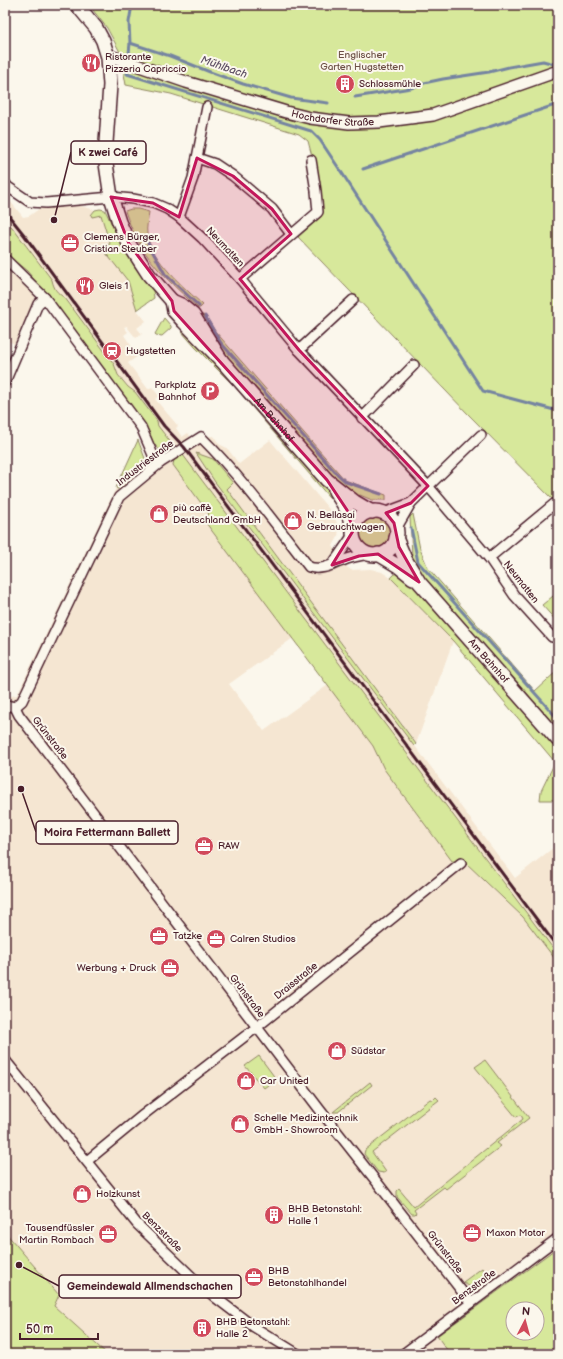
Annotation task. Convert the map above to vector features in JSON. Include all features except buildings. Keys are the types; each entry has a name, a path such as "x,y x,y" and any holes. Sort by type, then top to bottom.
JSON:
{"main road":[{"name":"Am Bahnhof","path":"77,5 96,28 103,41 108,57 110,85 106,157 111,197 117,217 129,244 149,275 172,301 181,305 193,315 221,360 328,480 355,502 378,512 393,521 405,559 419,582 558,740"},
{"name":"Am Bahnhof","path":"328,480 347,510 354,540 358,548 398,566 407,575 419,582"},
{"path":"353,532 360,518 365,514 378,512"},
{"path":"374,554 388,550 393,544 396,533"}],"street":[{"name":"Hochdorfer Straße","path":"108,57 113,57 286,112 310,118 349,123 379,122 433,114 557,71"},
{"path":"179,217 193,178 207,107"},
{"path":"197,158 215,164 233,176 272,209 291,234"},
{"path":"240,279 318,212 311,160"},
{"path":"5,183 8,187 30,202 46,203 111,197"},
{"name":"Neumatten","path":"111,197 134,199 154,203 167,208 202,238 240,279 299,350 428,486 489,558 514,595 552,637"},
{"path":"5,259 46,298 140,426 153,455 160,463"},
{"path":"5,382 38,304 46,298"},
{"path":"299,350 354,300"},
{"path":"362,418 414,365"},
{"path":"396,533 411,503 481,435"},
{"name":"Industriestraße","path":"15,707 22,701 119,496 160,463 201,437 239,478 309,567 316,569 359,556 374,554"},
{"path":"378,512 411,503"},
{"name":"Neumatten","path":"489,558 554,504"},
{"path":"332,565 353,532"},
{"path":"5,705 15,707"},
{"name":"Grünstraße","path":"15,707 19,716 320,1110 471,1303"},
{"name":"Draisstraße","path":"87,1161 143,1115 257,1027 461,862"},
{"name":"Benzstraße","path":"5,1060 137,1224 216,1298 254,1327 298,1354"},
{"name":"Benzstraße","path":"403,1354 558,1238"}],"highlighted area":[{"path":"197,158 233,176 272,209 291,234 240,279 299,350 428,486 411,503 386,513 394,523 399,547 419,582 378,554 359,556 332,565 353,531 347,510 327,480 174,311 172,301 129,244 111,197 153,203 179,217"}],"shaded area":[{"path":"5,197 23,217 29,216 39,209 52,205 74,204 95,210 91,215 101,214 110,244 102,247 128,281 137,310 146,321 137,328 142,334 136,338 127,326 124,327 128,332 124,335 138,356 128,363 148,389 152,387 159,396 155,399 178,426 176,428 182,437 188,433 194,442 201,437 214,436 219,444 227,448 239,464 270,440 334,515 339,529 338,537 333,546 347,567 351,570 371,569 382,572 391,578 453,641 416,744 226,489 233,483 197,454 215,482 515,878 558,844 558,955 183,455 174,460 173,465 209,515 203,519 293,638 229,684 264,731 328,685 373,746 384,769 452,861 465,862 523,917 558,963 558,1247 437,1335 450,1354 107,1354 54,1306 59,1295 5,1232 5,697 17,695 116,488 118,489 144,466 146,461 159,449 162,450 172,444 135,392 128,387 118,375 114,364 65,298 58,294 53,287 52,280 12,227 5,222"},
{"path":"5,253 27,271 43,290 35,298 15,344 5,340"}],"green space":[{"name":"Englischer Garten Hugstetten","path":"89,5 558,5 558,505 469,415 298,237 321,217 314,164 308,141 299,134 171,94 126,85 120,52 107,28"},
{"path":"131,209 149,212 147,234 155,254 178,282 203,305 200,308 198,308 174,286 154,265 138,241 131,227 125,211"},
{"path":"95,210 105,210 134,266 153,290 154,298 137,310 128,281 101,247 110,244 101,215 92,217 91,215"},
{"path":"5,222 12,227 52,280 56,290 65,298 114,364 118,375 128,387 135,392 157,421 158,426 172,444 164,450 158,449 148,430 43,290 27,271 5,253"},
{"path":"199,314 206,316 215,331 345,480 386,495 386,500 372,500 360,495 355,498 333,478 231,363"},
{"path":"164,318 171,328 162,336 156,335 155,334"},
{"path":"183,327 329,489 340,510 235,387 182,332"},
{"path":"138,440 146,461 144,466 118,489 116,488"},
{"path":"196,453 213,459 233,483 227,489 416,744 414,746 215,482"},
{"path":"183,455 558,955 558,963 523,917 465,862 452,861 384,769 373,746 203,519 209,514 173,465 174,460"},
{"path":"413,514 420,549 428,568 535,691 558,670 558,800 540,800 541,791 555,762 453,641 391,578 412,556 410,517"},
{"path":"375,516 387,521 392,533 387,545 375,550 363,545 358,533 363,521"},
{"path":"558,592 558,623 542,605"},
{"path":"259,1056 276,1079 264,1088 245,1066"},
{"path":"485,1060 529,1118 497,1143 501,1146 446,1189 444,1187 414,1210 416,1213 415,1214 412,1214 397,1197 397,1191 399,1189 414,1207 523,1119 521,1115 516,1117 475,1067"},
{"path":"370,1082 372,1085 338,1112 333,1112"},
{"path":"436,1097 439,1100 372,1152 386,1172 378,1172 364,1154 365,1150 430,1099 433,1100"},
{"path":"5,1232 59,1295 54,1306 107,1354 5,1354"},
{"path":"558,1247 558,1354 450,1354 437,1336"},
{"path":"482,1268 491,1279 474,1287 466,1285 463,1282"}],"waterway":[{"name":"Mühlbach","path":"132,5 129,22 130,43 170,56 243,84 291,98 328,103"},
{"path":"130,43 127,74 311,131 320,140 344,176 483,391 558,411"},
{"path":"355,97 411,88 424,83 443,79 489,72 543,61 554,64 558,67"},
{"path":"363,169 558,104"},
{"path":"145,238 165,274 199,306"},
{"path":"205,316 221,343 335,472 346,482 381,494"},
{"path":"411,528 418,562 558,719"}],"railway":[{"path":"5,211 25,236 164,426 184,447 558,948"}],"place":[{"name":"Ristorante Pizzeria Capriccio","path":"91,63"},
{"name":"Schlossmühle","path":"345,84"},
{"name":"K zwei Café","path":"54,220"},
{"name":"Clemens Bürger, Cristian Steuber","path":"70,243"},
{"name":"Gleis 1","path":"85,286"},
{"name":"Hugstetten","path":"112,351"},
{"name":"Parkplatz Bahnhof","path":"210,391"},
{"name":"più caffè Deutschland GmbH","path":"159,514"},
{"name":"N. Bellasai Gebrauchtwagen","path":"293,521"},
{"name":"Moira Fettermann Ballett","path":"21,789"},
{"name":"RAW","path":"204,846"},
{"name":"Tatzke","path":"159,936"},
{"name":"Calren Studios","path":"216,939"},
{"name":"Werbung + Druck","path":"170,968"},
{"name":"Südstar","path":"337,1051"},
{"name":"Car United","path":"246,1081"},
{"name":"Schelle Medizintechnik GmbH - Showroom","path":"240,1124"},
{"name":"Holzkunst","path":"82,1194"},
{"name":"BHB Betonstahl: Halle 1","path":"274,1215"},
{"name":"Maxon Motor","path":"472,1233"},
{"name":"Tausendfüssler Martin Rombach","path":"108,1234"},
{"name":"Gemeindewald Allmendschachen","path":"19,1265"},
{"name":"BHB Betonstahlhandel","path":"254,1277"},
{"name":"BHB Betonstahl: Halle 2","path":"202,1328"}]}
